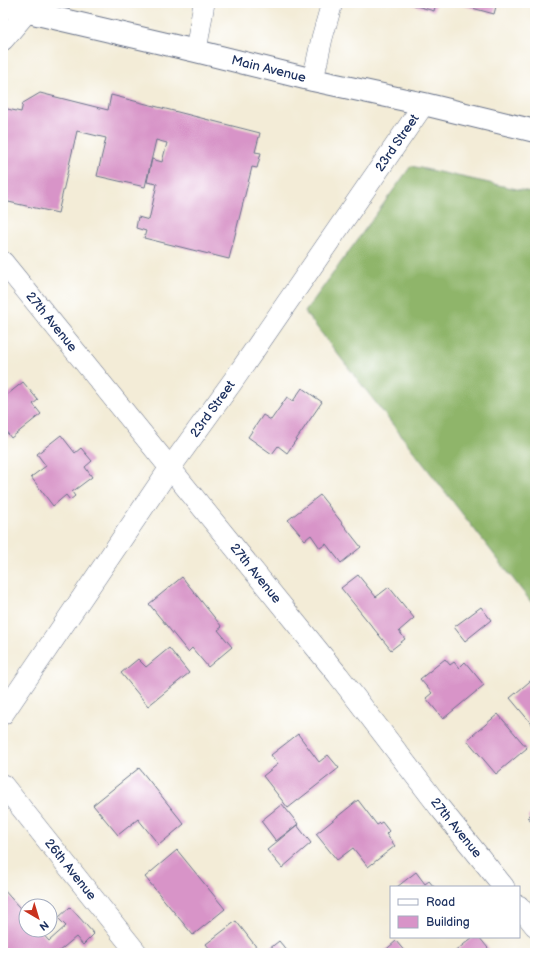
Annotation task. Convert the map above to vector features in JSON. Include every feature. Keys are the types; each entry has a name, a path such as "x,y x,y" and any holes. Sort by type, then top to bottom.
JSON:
{"main road":[{"name":"Main Avenue","path":"3,6 535,131"}],"street":[{"path":"196,51 204,3"},
{"path":"313,80 322,38 332,3"},
{"path":"3,40 27,12"},
{"name":"23rd Street","path":"3,714 170,468 424,104"},
{"name":"27th Avenue","path":"3,262 338,675 440,808 503,886"},
{"name":"26th Avenue","path":"3,785 137,953"},
{"path":"520,907 535,926"}],"green space":[{"path":"411,166 535,193 535,607 305,312"}],"building":[{"path":"413,3 436,3 434,11 413,5"},
{"path":"454,3 497,3 494,14"},
{"path":"40,93 108,110 111,95 260,133 255,152 261,153 257,168 252,167 229,259 144,238 146,231 136,228 138,217 149,220 157,184 147,182 152,159 162,162 167,143 156,140 145,187 97,176 106,138 77,131 58,213 4,201 6,192 4,192 7,179 3,178 3,108 21,112 23,103"},
{"path":"23,382 38,400 33,404 41,414 11,438 5,430 3,432 3,398"},
{"path":"302,388 322,402 287,453 278,446 272,454 248,437 263,415 271,420 287,397 293,401"},
{"path":"61,435 75,453 81,448 92,461 85,467 92,477 72,492 75,496 70,500 66,495 53,506 31,477 46,466 37,454"},
{"path":"320,495 361,547 341,563 326,544 320,548 311,535 305,540 288,520"},
{"path":"358,575 376,597 389,587 414,618 399,631 405,639 391,650 341,588"},
{"path":"182,577 222,627 218,630 232,647 208,667 192,648 188,652 149,604"},
{"path":"481,607 491,620 465,641 454,627"},
{"path":"169,648 189,673 148,706 121,673 138,659 146,667"},
{"path":"445,659 450,665 454,662 459,668 465,662 484,685 443,719 426,698 432,693 420,679"},
{"path":"535,677 535,728 510,698"},
{"path":"498,714 527,748 496,774 467,740"},
{"path":"298,734 319,762 328,755 339,768 288,808 263,776 278,764 271,755"},
{"path":"139,768 184,824 159,845 138,819 118,835 93,805"},
{"path":"358,800 377,825 382,822 389,831 386,834 395,846 368,867 353,848 337,860 316,834"},
{"path":"282,804 298,824 276,841 261,821"},
{"path":"535,811 535,827 528,817"},
{"path":"297,825 311,843 282,868 267,850"},
{"path":"177,850 225,909 193,935 145,877"},
{"path":"416,872 425,884 429,881 433,886 398,886"},
{"path":"3,889 18,906 18,938 46,938 49,941 52,938 58,938 58,933 66,926 58,918 70,907 94,934 83,945 76,937 58,952 59,953 3,953"},
{"path":"236,921 261,953 213,953 206,944"},
{"path":"472,938 480,938 492,953 453,953"},
{"path":"279,941 289,953 264,953"},
{"path":"396,941 406,953 382,953"}]}
